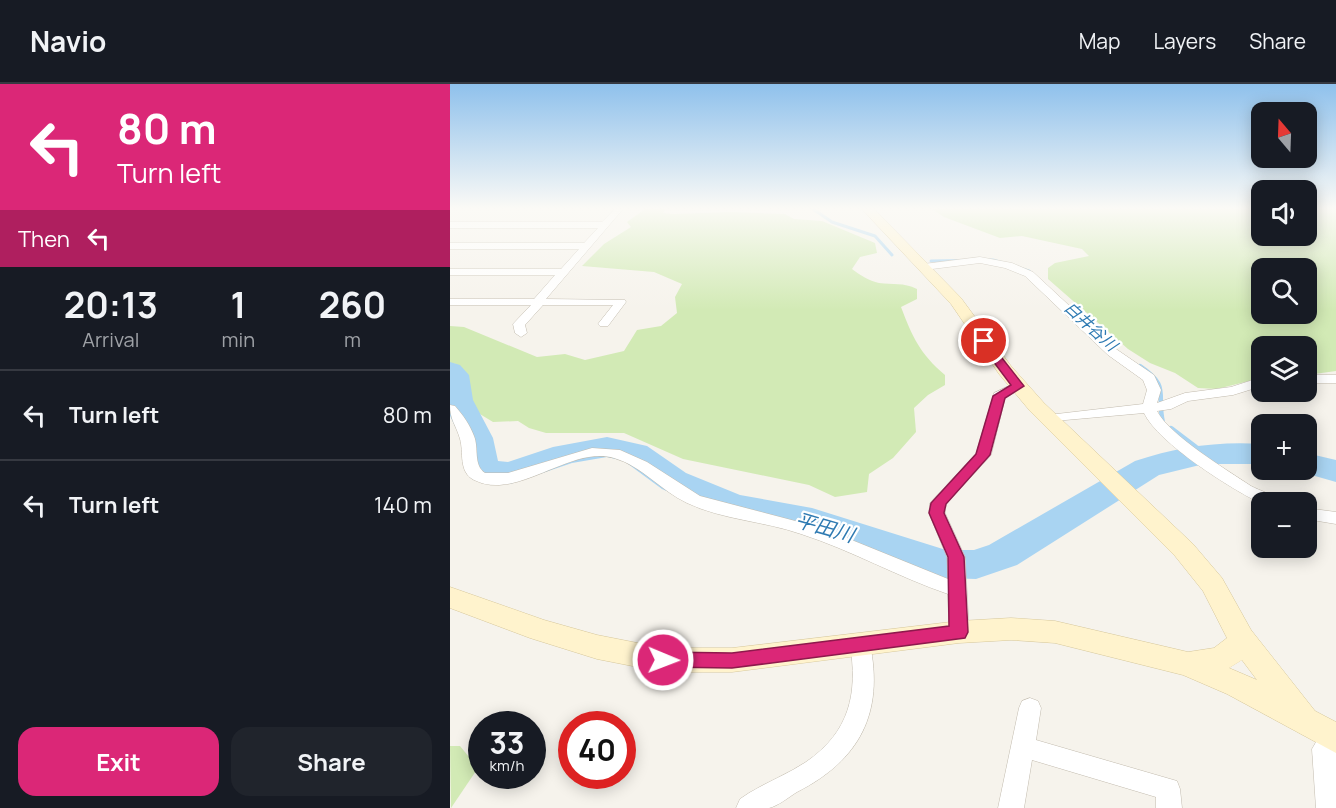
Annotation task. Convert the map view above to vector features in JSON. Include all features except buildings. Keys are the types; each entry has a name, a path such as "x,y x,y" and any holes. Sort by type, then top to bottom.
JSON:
{"street":[{"path":"521,333 519,324 590,243"},
{"path":"901,243 956,301 1018,386 1048,419 1185,550 1213,585 1241,638 1326,732 1324,749 1329,808"},
{"path":"450,246 587,246"},
{"path":"924,267 980,260 1008,265 1029,274 1112,352 1149,378 1154,390 1149,408 1156,423 1183,446 1251,492"},
{"path":"450,272 563,272"},
{"path":"450,302 621,302 604,324"},
{"path":"1317,379 1336,379"},
{"path":"1048,419 1149,408 1172,404 1185,398 1233,391 1251,385"},
{"path":"959,632 957,573 937,513 938,503 983,455 999,396 1018,386"},
{"path":"450,409 460,420 468,441 471,469 479,476 506,479 573,456 609,452 630,459 672,488 722,511 778,521 838,540 934,582 957,573"},
{"path":"1317,515 1336,518"},
{"path":"450,597 540,630 588,644 663,660 732,660 959,632 1011,629 1055,632 1188,664 1238,686 1326,732"},
{"path":"1188,664 1220,659 1235,651 1241,638"},
{"path":"749,808 760,799 822,765 850,734 863,706 867,674 860,644"},
{"path":"1011,808 1030,708"},
{"path":"1023,747 1168,789 1169,808"}],"green space":[{"path":"874,243 877,253 860,257 852,269 875,282 917,289 917,299 901,307 918,344 929,360 945,375 945,385 928,395 914,408 916,432 893,458 869,474 867,492 835,497 809,485 683,459 624,433 546,433 529,428 518,421 493,422 465,405 462,380 456,364 450,363 450,326 464,327 537,357 565,354 585,360 624,351 637,330 661,326 677,313 675,297 682,284 654,272 582,266 604,244"},
{"path":"1053,243 1251,243 1251,246 1317,246 1317,243 1336,243 1336,371 1317,374 1317,336 1251,336 1251,380 1217,389 1198,388 1175,373 1150,363 1128,349 1048,279 1048,268 1055,263 1089,256 1082,249"},
{"path":"450,746 460,746 468,756 468,783 451,808"}],"waterway":[{"name":"白井谷川","path":"881,243 892,255"},
{"name":"白井谷川","path":"931,261 993,260 1029,271"},
{"name":"白井谷川","path":"1140,366 1150,373 1159,385 1163,423"},
{"name":"平田川","path":"450,371 455,375 455,392 461,408 478,442 484,471 510,473 565,454 607,447 635,453 674,481 732,506 812,521 945,564 976,565 1003,555 1147,468 1175,459 1204,454 1251,454"},
{"name":"白井谷川","path":"1171,429 1196,448 1207,453"},
{"name":"平田川","path":"1317,466 1336,471"}],"route":[{"path":"663,660 732,660 959,632 956,557 937,513 938,503 983,455 999,396 1018,386 984,341"}]}
